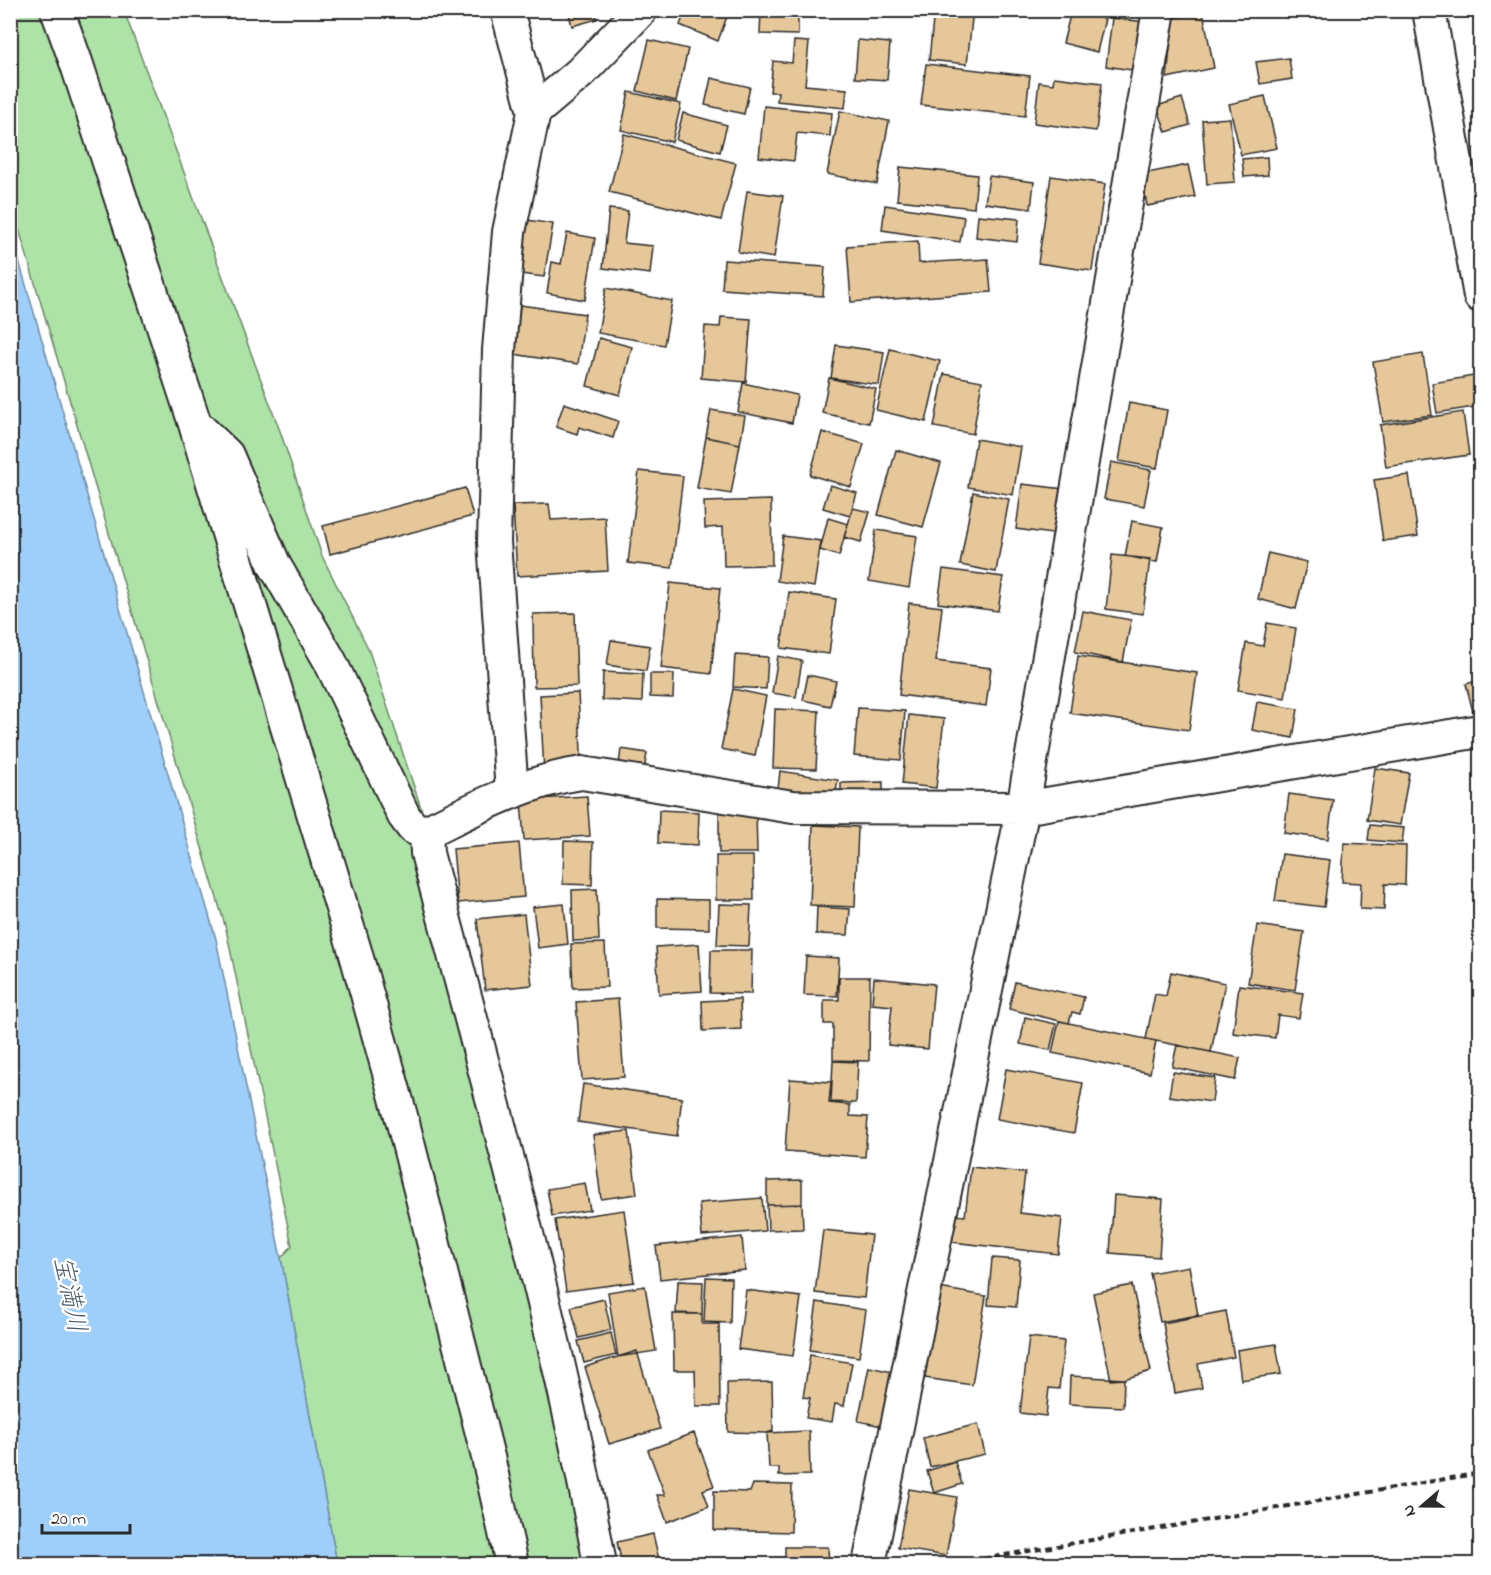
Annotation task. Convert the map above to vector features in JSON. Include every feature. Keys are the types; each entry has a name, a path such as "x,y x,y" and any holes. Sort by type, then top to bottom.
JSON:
{"street":[{"path":"57,10 195,424 355,951 400,1111 489,1457 512,1564"},
{"path":"507,10 534,112 509,232 499,350 494,542 512,792"},
{"path":"534,112 580,72 641,10"},
{"path":"869,1564 1023,808 1159,10"},
{"path":"1429,10 1480,296"},
{"path":"195,424 227,455 275,566 330,661 404,816 413,828 426,832 512,792 559,776 582,773 793,807 1023,808 1480,731"},
{"path":"426,832 427,853 544,1302 580,1457 600,1564"}],"path":[{"path":"953,1564 1480,1473"}],"green space":[{"path":"11,11 124,11 280,431 322,556 368,648 424,817 410,853 537,1312 587,1564 337,1564 281,1258 292,1246 226,929 11,202"}],"water":[{"name":"宝満川","path":"10,230 216,939 281,1258 337,1564 11,1564"}],"building":[{"path":"568,10 594,10 597,19 572,26"},
{"path":"686,10 729,11 718,41 680,25"},
{"path":"761,10 798,10 798,35 760,34"},
{"path":"934,10 973,10 967,64 929,60"},
{"path":"1071,11 1105,19 1097,52 1063,43"},
{"path":"1203,12 1214,68 1167,78 1173,18"},
{"path":"1112,18 1145,22 1138,71 1106,66"},
{"path":"649,40 688,49 676,101 637,91"},
{"path":"858,40 890,43 887,80 855,78"},
{"path":"794,41 809,42 805,85 847,89 845,108 777,101 778,92 770,92 773,61 792,63"},
{"path":"1289,58 1292,79 1260,84 1256,62"},
{"path":"926,64 1030,76 1025,116 921,105"},
{"path":"1054,77 1102,83 1096,131 1034,123 1039,82 1053,84"},
{"path":"711,78 750,87 744,114 705,105"},
{"path":"629,92 681,104 672,142 621,130"},
{"path":"1265,96 1277,148 1241,155 1229,104"},
{"path":"1182,98 1190,125 1166,132 1157,106"},
{"path":"764,106 832,113 830,136 797,133 794,161 759,157"},
{"path":"840,111 889,121 877,184 827,174"},
{"path":"683,113 727,125 720,152 676,140"},
{"path":"1230,118 1235,182 1207,184 1202,120"},
{"path":"624,134 736,163 721,220 609,192"},
{"path":"1267,157 1268,175 1244,177 1242,159"},
{"path":"1188,165 1195,197 1147,206 1142,174"},
{"path":"900,167 977,175 974,208 897,200"},
{"path":"989,176 1034,182 1031,209 985,203"},
{"path":"1051,176 1105,184 1092,271 1038,263"},
{"path":"747,191 783,196 774,258 738,252"},
{"path":"885,205 964,217 960,242 882,230"},
{"path":"609,209 628,211 624,243 653,246 650,274 603,268"},
{"path":"978,215 1019,219 1017,242 976,237"},
{"path":"521,219 553,224 544,277 513,273"},
{"path":"567,233 595,238 585,300 547,293 552,262 561,264"},
{"path":"918,241 919,263 988,259 991,292 851,302 847,246"},
{"path":"724,260 825,267 823,296 722,289"},
{"path":"606,288 672,301 664,345 598,333"},
{"path":"520,305 585,314 578,364 513,354"},
{"path":"721,317 751,319 746,382 701,378 705,326 720,327"},
{"path":"599,338 632,347 620,395 587,386"},
{"path":"836,345 884,352 879,385 831,378"},
{"path":"890,349 940,361 926,422 876,410"},
{"path":"1423,354 1432,415 1383,422 1373,362"},
{"path":"944,374 982,381 973,434 934,427"},
{"path":"1480,375 1480,406 1437,413 1432,383"},
{"path":"829,378 876,389 869,423 822,413"},
{"path":"743,383 797,395 792,423 738,412"},
{"path":"564,403 618,421 613,438 579,427 577,434 556,427"},
{"path":"1129,403 1167,410 1157,468 1119,461"},
{"path":"711,410 745,416 740,444 706,437"},
{"path":"1463,412 1469,455 1386,467 1380,425"},
{"path":"822,432 864,444 851,487 810,475"},
{"path":"706,437 740,444 731,494 697,488"},
{"path":"976,439 1021,447 1013,495 968,487"},
{"path":"896,450 941,463 923,527 878,515"},
{"path":"1111,462 1151,470 1144,506 1104,499"},
{"path":"639,471 683,476 672,568 628,563"},
{"path":"1409,475 1418,536 1383,541 1374,480"},
{"path":"1022,484 1064,489 1059,535 1016,529"},
{"path":"830,485 857,493 850,516 823,508"},
{"path":"465,488 473,516 330,554 323,526"},
{"path":"973,492 1009,499 996,572 960,565"},
{"path":"771,500 772,565 724,566 723,527 705,528 704,502"},
{"path":"549,504 551,520 605,517 608,571 517,576 513,505"},
{"path":"853,508 870,512 861,542 844,537"},
{"path":"828,518 848,524 839,556 820,550"},
{"path":"1132,521 1163,527 1157,562 1125,556"},
{"path":"876,530 917,536 909,588 869,581"},
{"path":"783,536 821,541 814,587 777,581"},
{"path":"1268,553 1307,562 1296,609 1258,599"},
{"path":"1112,555 1150,559 1143,614 1106,609"},
{"path":"943,569 1003,577 998,611 938,603"},
{"path":"670,583 720,588 711,674 661,668"},
{"path":"789,592 836,599 829,654 781,648"},
{"path":"909,603 942,607 936,661 991,668 986,706 899,695"},
{"path":"1083,611 1131,620 1123,662 1075,652"},
{"path":"575,613 577,686 534,687 533,614"},
{"path":"1267,623 1296,628 1285,698 1238,690 1246,643 1263,646"},
{"path":"611,640 650,646 646,671 607,665"},
{"path":"735,655 768,657 766,689 733,687"},
{"path":"778,656 802,661 796,697 772,693"},
{"path":"1078,656 1197,673 1189,730 1070,713"},
{"path":"603,672 643,674 642,702 602,700"},
{"path":"650,674 674,674 673,698 650,697"},
{"path":"808,675 836,681 830,706 803,700"},
{"path":"1480,680 1480,714 1474,716 1466,684"},
{"path":"733,689 766,696 755,756 721,749"},
{"path":"578,693 582,771 544,773 540,695"},
{"path":"1257,702 1298,709 1293,738 1252,730"},
{"path":"858,708 905,711 901,760 854,756"},
{"path":"775,709 819,711 816,769 773,768"},
{"path":"909,715 944,719 936,788 902,784"},
{"path":"621,749 647,753 643,777 618,773"},
{"path":"1375,768 1409,773 1400,825 1367,820"},
{"path":"780,771 838,780 835,797 778,789"},
{"path":"883,782 883,799 841,800 841,783"},
{"path":"1289,794 1333,800 1328,839 1284,833"},
{"path":"587,796 590,836 524,840 521,800"},
{"path":"756,809 757,853 719,853 719,810"},
{"path":"659,810 699,812 698,845 658,843"},
{"path":"813,825 858,827 855,907 810,905"},
{"path":"1370,825 1404,828 1402,843 1368,840"},
{"path":"564,841 593,842 592,885 563,884"},
{"path":"519,843 524,897 458,903 453,849"},
{"path":"1344,843 1406,846 1405,885 1385,884 1384,910 1360,909 1361,883 1342,882"},
{"path":"1282,854 1330,860 1324,907 1275,901"},
{"path":"716,856 753,856 754,900 716,900"},
{"path":"597,889 599,940 573,941 572,890"},
{"path":"657,899 709,900 709,929 657,928"},
{"path":"564,904 568,944 538,948 533,907"},
{"path":"719,904 751,905 749,946 717,945"},
{"path":"817,907 850,909 848,935 816,934"},
{"path":"524,914 532,985 485,990 477,919"},
{"path":"1257,925 1304,932 1295,990 1248,983"},
{"path":"605,943 607,987 573,988 571,944"},
{"path":"699,944 702,991 659,994 656,947"},
{"path":"711,950 752,950 751,994 710,993"},
{"path":"806,956 839,958 837,996 804,995"},
{"path":"1171,972 1225,983 1211,1052 1146,1039 1155,994 1166,996"},
{"path":"839,977 870,977 869,1061 833,1060 833,1024 824,1024 824,1000 839,1000"},
{"path":"874,978 934,984 928,1049 888,1045 892,1006 872,1004"},
{"path":"1015,982 1084,997 1080,1014 1072,1012 1069,1023 1009,1009"},
{"path":"1239,985 1303,993 1299,1018 1278,1015 1275,1038 1233,1033"},
{"path":"618,999 624,1077 582,1080 576,1002"},
{"path":"740,999 741,1029 703,1031 702,1001"},
{"path":"1025,1017 1056,1024 1050,1050 1020,1044"},
{"path":"1059,1021 1156,1041 1150,1073 1052,1053"},
{"path":"1177,1045 1240,1058 1235,1080 1172,1067"},
{"path":"833,1061 858,1062 856,1103 831,1102"},
{"path":"1006,1069 1083,1083 1074,1133 997,1119"},
{"path":"1173,1072 1215,1078 1212,1102 1169,1096"},
{"path":"790,1079 831,1082 829,1103 850,1105 850,1116 868,1117 865,1157 785,1151"},
{"path":"583,1084 682,1098 677,1136 578,1122"},
{"path":"629,1131 637,1194 601,1199 593,1135"},
{"path":"971,1167 1025,1173 1020,1213 1062,1218 1058,1254 952,1242 955,1215 965,1216"},
{"path":"802,1180 802,1204 767,1205 767,1181"},
{"path":"585,1183 590,1210 552,1216 547,1189"},
{"path":"1114,1195 1163,1199 1159,1257 1110,1253"},
{"path":"762,1198 765,1231 702,1236 699,1203"},
{"path":"802,1204 803,1229 768,1230 767,1205"},
{"path":"624,1210 634,1282 566,1291 555,1220"},
{"path":"823,1230 871,1235 864,1298 815,1293"},
{"path":"742,1237 745,1270 660,1279 656,1246"},
{"path":"992,1258 1020,1260 1016,1307 988,1305"},
{"path":"1189,1266 1198,1315 1160,1322 1150,1273"},
{"path":"706,1277 731,1278 730,1323 704,1322"},
{"path":"678,1281 703,1282 702,1314 676,1313"},
{"path":"1132,1285 1151,1371 1124,1379 1111,1380 1093,1293"},
{"path":"645,1286 656,1351 618,1357 608,1292"},
{"path":"939,1288 986,1296 972,1385 925,1378"},
{"path":"746,1290 801,1297 793,1356 738,1349"},
{"path":"604,1299 611,1330 579,1338 571,1307"},
{"path":"817,1302 866,1310 859,1357 810,1350"},
{"path":"1226,1311 1234,1357 1198,1364 1202,1388 1175,1393 1163,1323"},
{"path":"673,1314 702,1314 702,1324 719,1324 720,1406 696,1406 695,1370 674,1370"},
{"path":"611,1333 616,1355 584,1363 578,1341"},
{"path":"1029,1337 1064,1341 1059,1389 1049,1388 1046,1416 1020,1413"},
{"path":"1276,1344 1281,1374 1241,1380 1237,1350"},
{"path":"637,1351 660,1429 609,1444 585,1367"},
{"path":"810,1355 852,1363 844,1406 835,1404 832,1422 806,1418 810,1398 803,1397"},
{"path":"869,1367 902,1374 891,1428 858,1421"},
{"path":"1070,1376 1124,1379 1123,1407 1069,1404"},
{"path":"772,1382 773,1431 767,1433 728,1432 727,1383"},
{"path":"978,1424 985,1454 930,1467 923,1438"},
{"path":"809,1431 810,1475 779,1476 779,1468 769,1468 767,1433"},
{"path":"694,1433 714,1486 703,1490 709,1506 667,1522 657,1495 665,1495 648,1450"},
{"path":"955,1462 962,1484 934,1493 927,1471"},
{"path":"753,1484 792,1485 791,1532 714,1530 714,1491 750,1492"},
{"path":"909,1489 957,1497 946,1556 898,1548"},
{"path":"653,1534 660,1564 622,1564 617,1542"},
{"path":"785,1547 828,1547 829,1564 785,1564"},
{"path":"731,1560 731,1564 696,1564 696,1561"}]}
